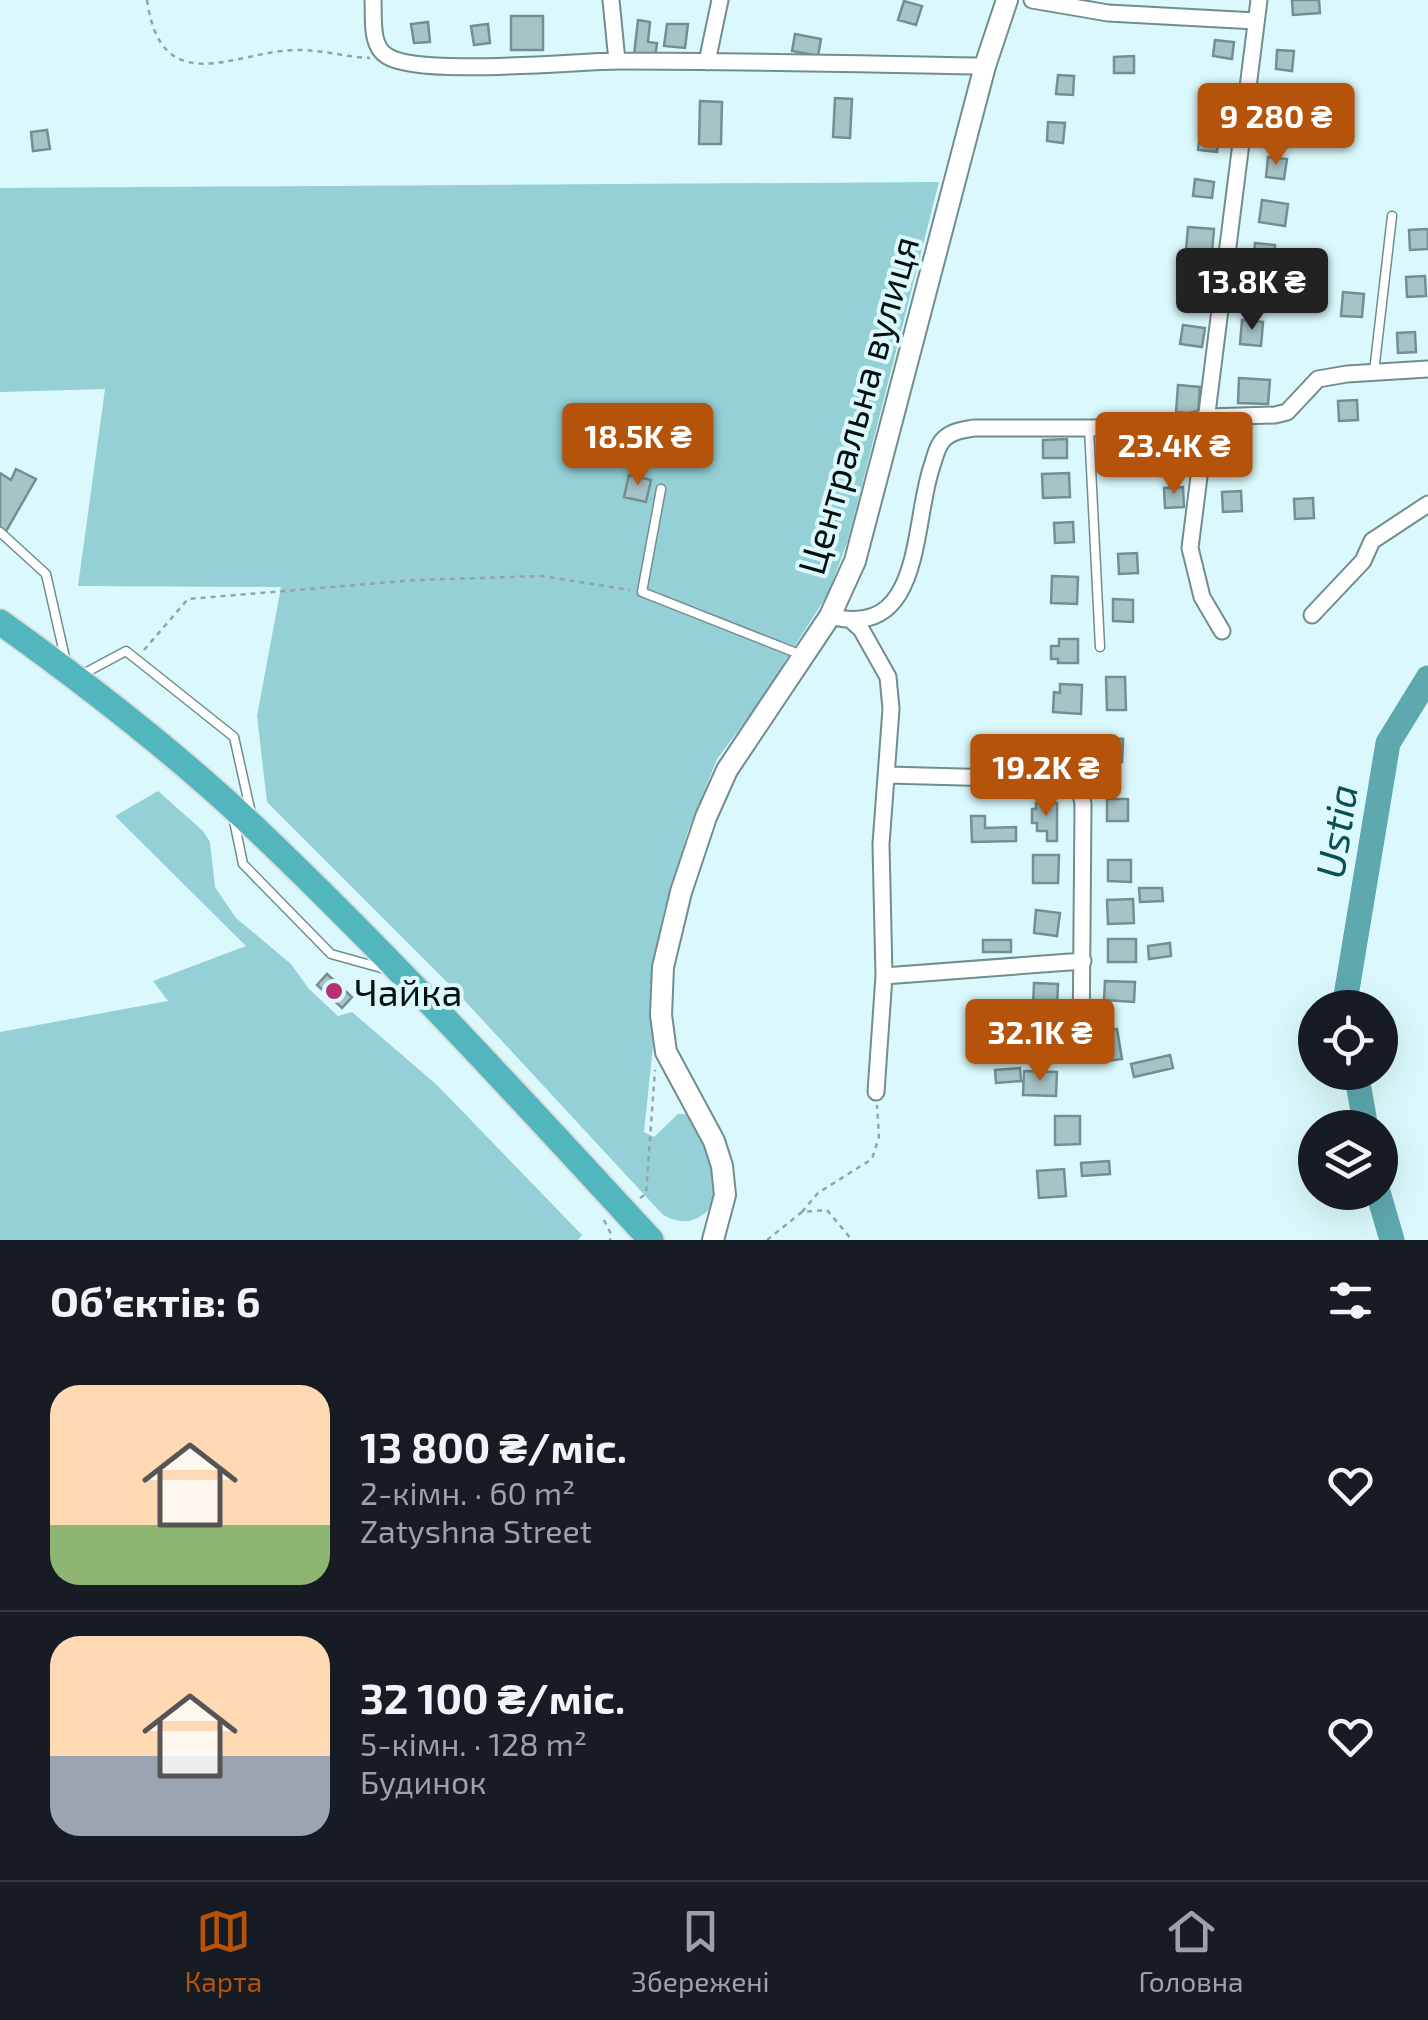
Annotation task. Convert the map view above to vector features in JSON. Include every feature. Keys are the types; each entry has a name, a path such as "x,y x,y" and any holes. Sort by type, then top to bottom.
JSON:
{"highway":[{"path":"0,622 72,674 232,807 399,972 650,1240"}],"street":[{"path":"373,0 375,40 383,55 401,62 491,66 616,60 985,66"},
{"path":"611,0 616,60"},
{"path":"706,62 720,0"},
{"name":"Центральна вулиця","path":"712,1240 726,1195 722,1166 714,1140 666,1052 661,1015 663,967 680,892 726,770 830,616 855,561 985,66 1007,0"},
{"path":"1032,0 1108,13 1256,22"},
{"path":"1222,631 1202,597 1190,548 1258,0"},
{"path":"853,622 875,618 900,592 915,551 930,472 941,441 954,432 974,428 1160,428 1208,417 1287,412 1318,379 1428,369"},
{"path":"1312,615 1363,561 1372,541 1428,504"},
{"path":"830,616 861,628 888,677 891,710 881,844 884,976 876,1092"},
{"path":"887,776 1069,780 1080,788 1081,1053"},
{"path":"884,976 1083,961"}],"lane":[{"path":"1374,372 1392,216"},
{"path":"1089,428 1100,647"},
{"path":"660,490 642,592 804,656"},
{"path":"0,532 46,574 72,674 126,650 234,737 254,828"},
{"path":"232,807 243,864 330,954 399,972"}],"path":[{"path":"144,0 160,41 182,61 210,65 288,50 325,50 367,59 383,55"},
{"path":"136,659 188,598 416,580 542,576 642,592"},
{"path":"633,1190 641,1199 646,1194 655,1069 666,1052"},
{"path":"767,1240 802,1212 818,1193 872,1159 878,1137 876,1092"},
{"path":"802,1212 827,1210 852,1240"},
{"path":"603,1219 610,1240"}],"shaded area":[{"path":"939,182 848,540 828,594 753,711 717,759 688,831 663,915 652,975 653,1046 644,1132 654,1137 678,1114 687,1114 708,1151 717,1180 711,1206 696,1219 677,1221 663,1215 452,987 267,802 257,716 281,587 78,586 105,389 0,392 0,188"},
{"path":"158,791 210,842 215,887 236,918 291,964 309,989 338,1016 352,1012 437,1085 582,1235 578,1240 0,1240 0,1032 168,1001 153,981 246,946 115,816"}],"building":[{"path":"1292,0 1319,0 1320,13 1293,15"},
{"path":"904,1 922,6 916,25 898,20"},
{"path":"511,16 543,16 543,50 511,50"},
{"path":"638,20 650,22 648,42 657,43 655,58 634,55"},
{"path":"428,22 430,42 414,43 411,24"},
{"path":"488,24 490,43 474,45 471,26"},
{"path":"667,24 688,24 685,48 664,46"},
{"path":"795,34 821,39 818,56 792,51"},
{"path":"1215,40 1234,42 1232,59 1213,56"},
{"path":"1277,50 1294,51 1292,71 1276,69"},
{"path":"1134,56 1134,73 1114,73 1114,57"},
{"path":"1058,75 1074,76 1073,95 1056,94"},
{"path":"1203,86 1223,88 1220,105 1201,103"},
{"path":"1272,97 1289,99 1288,118 1271,117"},
{"path":"835,98 852,99 850,138 833,137"},
{"path":"700,101 722,102 721,144 699,144"},
{"path":"1048,122 1065,123 1063,143 1047,141"},
{"path":"47,130 50,149 33,151 31,132"},
{"path":"1200,133 1219,135 1217,152 1198,150"},
{"path":"1268,157 1287,159 1284,179 1266,177"},
{"path":"1195,179 1214,182 1212,198 1193,196"},
{"path":"1262,200 1288,204 1285,226 1259,222"},
{"path":"1188,227 1214,229 1212,252 1186,250"},
{"path":"1428,229 1428,249 1410,250 1409,230"},
{"path":"1255,243 1275,245 1273,269 1253,267"},
{"path":"1425,276 1426,296 1407,297 1406,277"},
{"path":"1250,282 1278,285 1276,310 1248,307"},
{"path":"1191,283 1207,283 1206,305 1182,304 1183,292 1190,293"},
{"path":"1343,292 1364,294 1362,317 1341,316"},
{"path":"1242,320 1263,322 1261,346 1240,344"},
{"path":"1183,325 1205,328 1202,347 1180,344"},
{"path":"1415,332 1416,352 1398,353 1397,333"},
{"path":"1239,378 1270,380 1268,404 1238,403"},
{"path":"1178,385 1200,387 1198,414 1176,412"},
{"path":"1357,400 1358,420 1339,421 1338,401"},
{"path":"1067,439 1067,458 1043,458 1043,440"},
{"path":"1242,443 1243,463 1224,464 1223,444"},
{"path":"16,469 36,479 5,533 0,529 0,473 11,480"},
{"path":"1069,473 1070,497 1043,498 1042,474"},
{"path":"629,475 651,480 646,502 624,497"},
{"path":"1183,487 1184,507 1165,508 1164,488"},
{"path":"1241,491 1242,511 1223,512 1222,492"},
{"path":"1313,498 1314,518 1295,519 1294,499"},
{"path":"1073,522 1074,542 1055,543 1054,523"},
{"path":"1137,553 1138,573 1119,574 1118,554"},
{"path":"1052,576 1078,577 1077,604 1051,603"},
{"path":"1113,599 1133,600 1133,622 1113,621"},
{"path":"1059,639 1078,639 1078,663 1051,659 1051,646 1059,646"},
{"path":"1106,677 1125,677 1126,710 1107,710"},
{"path":"1060,684 1082,685 1081,714 1053,712 1054,692 1060,693"},
{"path":"1105,738 1123,739 1122,762 1104,762"},
{"path":"1032,743 1059,743 1060,766 1033,767"},
{"path":"1107,799 1128,799 1128,821 1107,821"},
{"path":"1036,803 1057,803 1057,841 1047,841 1047,831 1037,831 1037,823 1032,823"},
{"path":"971,816 985,816 985,828 1016,827 1016,841 972,842"},
{"path":"1033,855 1059,855 1058,883 1033,883"},
{"path":"1108,860 1131,860 1131,882 1108,881"},
{"path":"1139,888 1162,888 1163,901 1140,902"},
{"path":"1133,899 1134,923 1108,924 1107,900"},
{"path":"1036,910 1060,913 1057,936 1034,933"},
{"path":"1108,939 1136,939 1136,962 1108,962"},
{"path":"983,940 1011,940 1011,952 983,952"},
{"path":"1170,943 1171,956 1149,959 1148,946"},
{"name":"Чайка","path":"327,974 352,997 342,1008 317,985"},
{"path":"1105,981 1135,982 1134,1002 1104,1000"},
{"path":"1034,983 1058,984 1057,1008 1033,1007"},
{"path":"1031,1026 1058,1027 1057,1052 1030,1051"},
{"path":"1117,1029 1122,1059 1101,1062 1096,1033"},
{"path":"1170,1055 1173,1068 1134,1077 1131,1064"},
{"path":"1020,1068 1021,1081 996,1083 995,1070"},
{"path":"1024,1071 1057,1072 1056,1096 1023,1095"},
{"path":"1055,1116 1080,1116 1080,1144 1055,1145"},
{"path":"1109,1161 1110,1174 1082,1176 1081,1163"},
{"path":"1064,1169 1066,1196 1039,1198 1037,1171"}],"waterway":[{"name":"Ustia","path":"1347,990 1388,743 1428,678"},
{"name":"Ustia","path":"1359,1090 1363,1110"},
{"name":"Ustia","path":"1383,1210 1392,1240"}],"place":[{"name":"Чайка","path":"334,991"}]}
